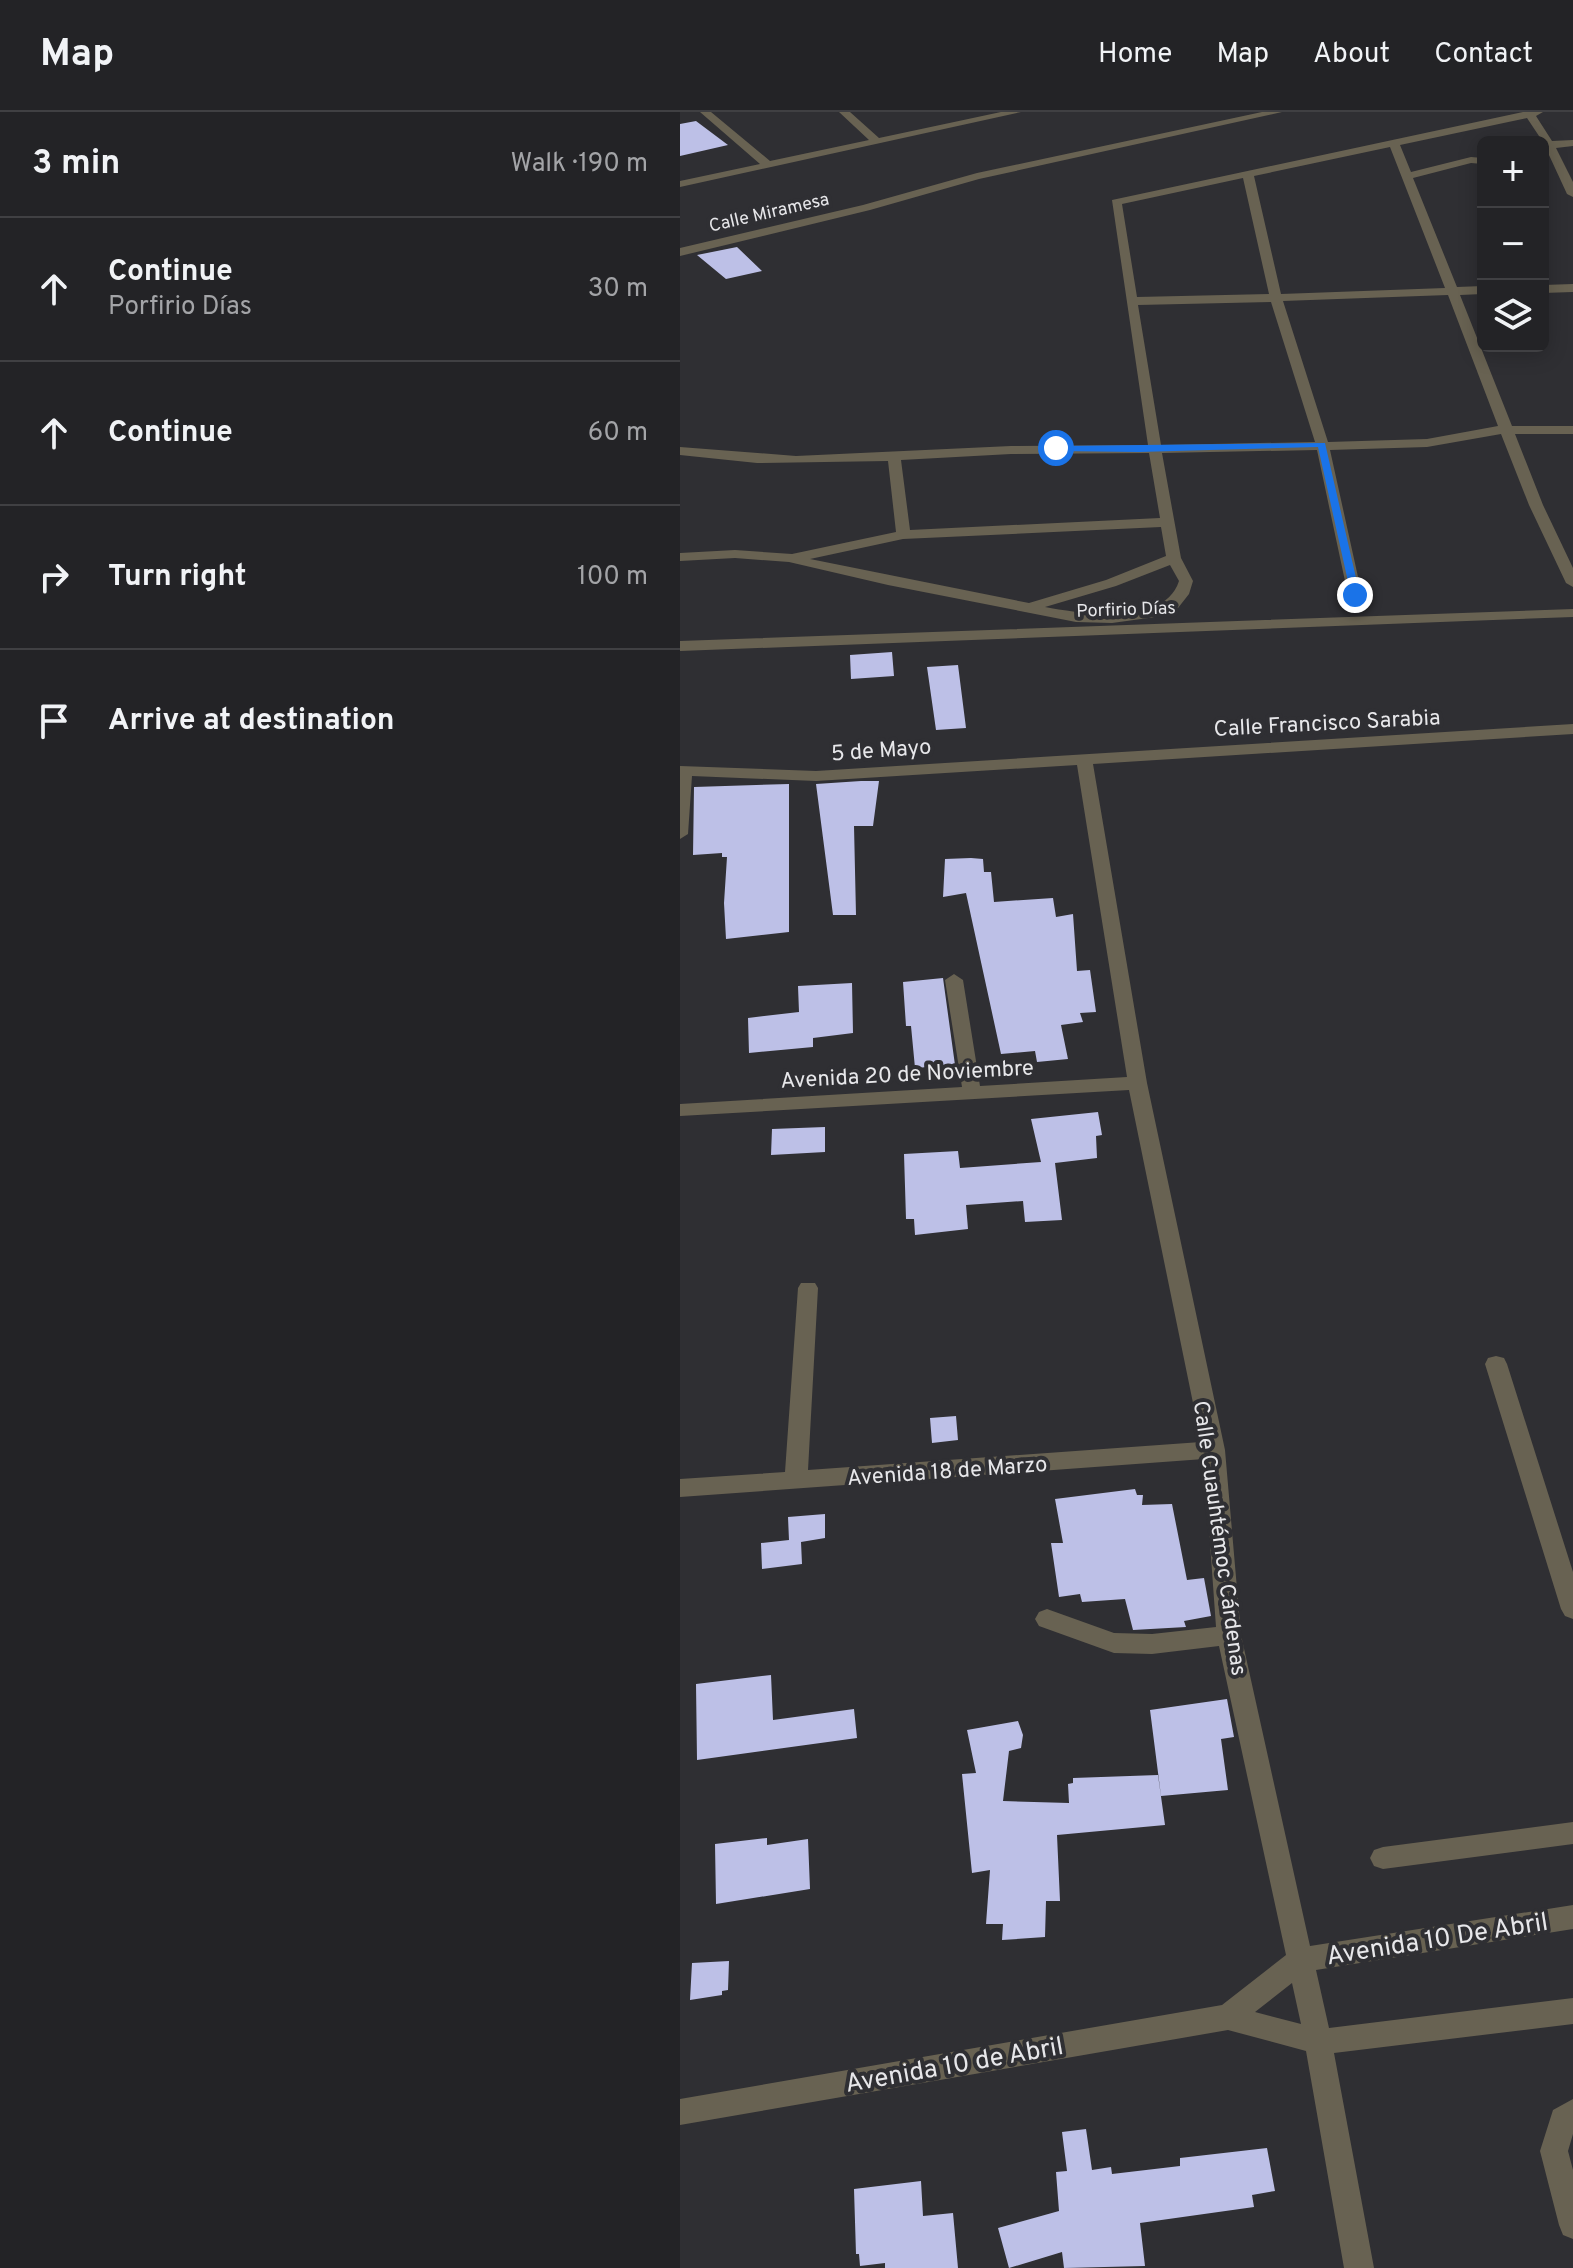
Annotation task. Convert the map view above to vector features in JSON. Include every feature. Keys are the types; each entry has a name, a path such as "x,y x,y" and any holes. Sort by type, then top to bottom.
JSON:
{"street":[{"path":"705,112 768,165"},
{"path":"844,112 877,142"},
{"path":"680,184 992,114 1016,112"},
{"name":"Calle Miramesa","path":"680,252 866,208 977,176 1277,112"},
{"path":"680,544 735,554 789,558 888,581 1076,617 1112,618 1158,613 1173,605 1182,594 1186,581 1174,558 1116,202 1534,113 1545,136"},
{"path":"1394,143 1536,505 1573,583"},
{"path":"1573,143 1549,145 1573,194"},
{"path":"1407,176 1477,160"},
{"path":"1549,171 1563,174"},
{"path":"1248,174 1276,298 1322,444 1355,595"},
{"path":"1549,289 1573,288"},
{"path":"1132,301 1477,290"},
{"path":"680,451 725,458 789,460 1034,449 1139,450 1427,443 1475,431 1573,430"},
{"path":"894,455 903,535"},
{"path":"789,558 903,535 1169,522"},
{"path":"680,557 735,554"},
{"path":"1031,606 1111,583 1174,558"},
{"name":"Porfirio Días","path":"680,646 1573,613"},
{"name":"Calle Francisco Sarabia","path":"1084,758 1573,729"},
{"name":"5 de Mayo","path":"682,772 816,776 1084,758"},
{"name":"Calle Cuauhtémoc Cárdenas","path":"1084,758 1137,1083 1214,1450 1229,1635 1318,2042 1359,2268"},
{"path":"680,834 682,772"},
{"path":"954,980 972,1093"},
{"name":"Avenida 20 de Noviembre","path":"680,1110 1137,1083"},
{"path":"796,1481 808,1288"},
{"path":"1496,1364 1573,1609"},
{"name":"Avenida 18 de Marzo","path":"680,1488 1214,1450"},
{"path":"1047,1619 1114,1643 1152,1644 1229,1635"},
{"path":"1383,1858 1573,1833"},
{"name":"Avenida 10 De Abril","path":"1300,1960 1573,1917"},
{"path":"1228,2017 1300,1960"},
{"path":"1228,2017 1318,2042 1573,2011"},
{"name":"Avenida 10 de Abril","path":"680,2112 1228,2017"},
{"path":"1573,2112 1563,2119 1554,2151 1573,2225"}],"building":[{"path":"696,121 728,145 680,156 680,124"},
{"path":"737,247 762,271 726,279 697,255"},
{"path":"892,652 894,676 851,679 850,655"},
{"path":"958,665 966,728 936,730 927,667"},
{"path":"879,781 873,826 854,826 856,915 833,915 816,784"},
{"path":"789,784 789,932 726,939 724,903 727,857 722,857 722,853 693,855 694,787"},
{"path":"945,859 983,859 984,872 991,872 994,902 1053,898 1056,917 1073,914 1077,971 1090,970 1096,1012 1080,1013 1083,1022 1061,1025 1068,1059 1037,1062 1035,1051 1001,1054 966,893 943,897"},
{"path":"943,978 955,1065 915,1068 911,1026 906,1026 903,982"},
{"path":"852,983 853,1033 813,1038 813,1047 749,1053 748,1018 799,1012 798,986"},
{"path":"1098,1112 1102,1135 1096,1136 1097,1158 1055,1163 1062,1220 1025,1222 1023,1201 966,1205 968,1229 915,1235 914,1219 906,1219 904,1154 958,1151 960,1168 1041,1162 1031,1119"},
{"path":"825,1127 825,1152 771,1155 772,1129"},
{"path":"956,1416 958,1440 932,1443 930,1418"},
{"path":"1135,1489 1137,1495 1143,1495 1142,1505 1172,1504 1187,1580 1204,1578 1211,1616 1184,1621 1186,1627 1133,1630 1125,1599 1082,1602 1080,1594 1059,1597 1051,1543 1063,1543 1055,1499"},
{"path":"825,1514 825,1538 801,1542 802,1564 762,1569 761,1543 789,1540 788,1517"},
{"path":"771,1675 773,1720 854,1709 857,1738 697,1760 696,1684"},
{"path":"1227,1699 1234,1737 1221,1739 1228,1790 1161,1796 1150,1710"},
{"path":"1018,1721 1023,1735 1021,1748 1009,1751 1003,1801 1069,1803 1068,1784 1073,1783 1073,1778 1158,1775 1165,1825 1057,1835 1060,1901 1046,1901 1045,1937 1002,1940 1003,1924 986,1924 990,1870 972,1873 962,1774 976,1773 967,1730"},
{"path":"767,1838 767,1845 808,1839 810,1889 716,1904 715,1844"},
{"path":"729,1961 728,1990 722,1991 722,1995 690,2000 692,1963"},
{"path":"1086,2129 1092,2170 1111,2167 1112,2174 1180,2166 1180,2158 1267,2148 1275,2191 1252,2195 1254,2207 1140,2223 1145,2266 1064,2268 1062,2252 1009,2268 998,2228 1059,2211 1056,2172 1067,2171 1062,2132"},
{"path":"921,2181 923,2216 953,2213 958,2268 885,2268 885,2263 860,2266 859,2254 856,2254 854,2189"}],"route":[{"path":"1056,448 1139,450 1322,444 1355,595"}]}
